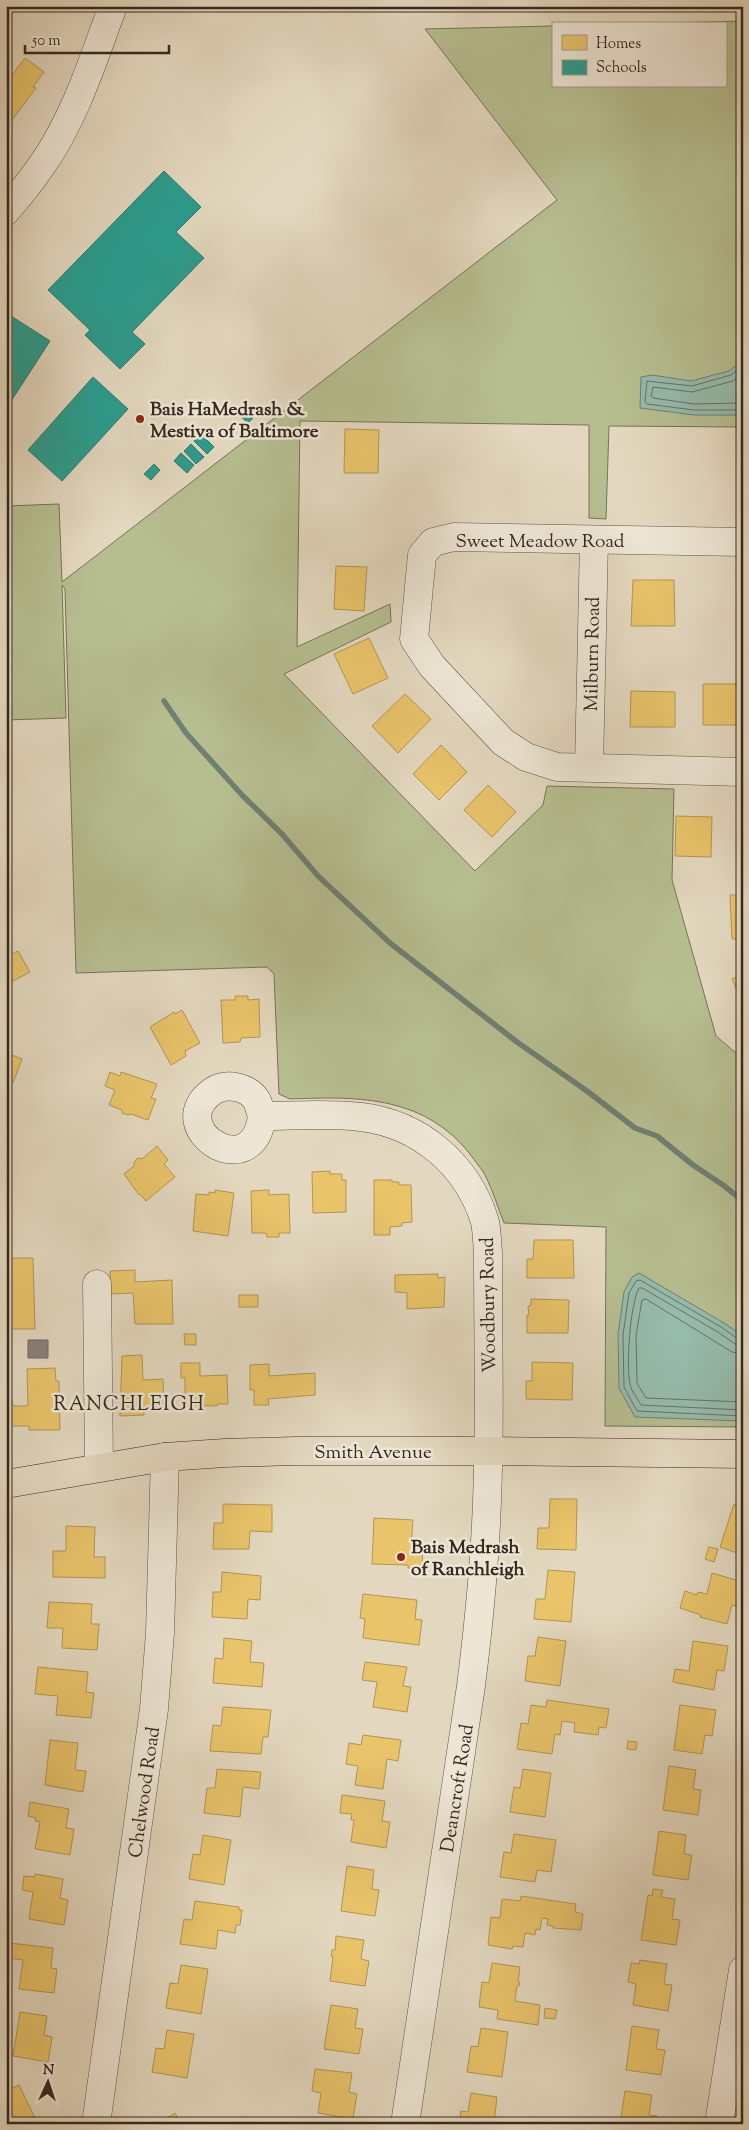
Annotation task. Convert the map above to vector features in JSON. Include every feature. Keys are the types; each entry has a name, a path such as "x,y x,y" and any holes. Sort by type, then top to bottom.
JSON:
{"main road":[{"name":"Smith Avenue","path":"6,1484 99,1467 164,1458 294,1451 743,1454"}],"street":[{"path":"6,211 43,164 66,122 86,78 113,6"},
{"name":"Sweet Meadow Road","path":"743,542 454,537 433,542 422,555 414,639 432,666 504,742 526,757 557,768 743,772"},
{"name":"Milburn Road","path":"589,768 594,540"},
{"name":"Woodbury Road","path":"262,1116 346,1116 382,1121 413,1132 435,1146 458,1168 474,1193 485,1223 488,1252 488,1451"},
{"path":"97,1284 99,1467"},
{"name":"Deancroft Road","path":"405,2124 480,1615 488,1451"},
{"name":"Chelwood Road","path":"96,2124 154,1709 160,1633 164,1458"},
{"path":"719,2124 743,1970"}],"shaded area":[{"path":"743,21 743,427 609,426 606,519 589,518 589,425 300,421 297,647 390,604 391,622 284,674 475,871 543,805 547,786 674,789 672,880 716,1036 743,1059 743,1427 605,1426 606,1227 504,1223 482,1169 455,1138 435,1122 413,1111 391,1104 367,1100 342,1098 290,1099 279,1094 274,974 267,967 76,973 65,589 62,585 66,718 6,720 6,506 59,504 62,582 557,200 425,29 552,26 552,88 726,88 726,22 706,22"}],"water":[{"path":"743,360 743,415 694,415 640,408 641,377 652,375 691,381 729,371"},
{"path":"639,1273 743,1336 743,1421 635,1417 619,1388 618,1334 624,1292 632,1277"}],"building: Homes":[{"path":"25,58 44,72 33,87 36,88 12,120 6,115 6,83"},
{"path":"345,429 379,430 378,473 344,473"},
{"path":"336,566 367,567 364,611 334,609"},
{"path":"633,580 674,580 675,626 631,626"},
{"path":"369,638 388,678 353,694 334,654"},
{"path":"703,684 740,684 740,725 703,725"},
{"path":"631,691 675,692 675,727 630,727"},
{"path":"405,694 431,719 398,753 372,726"},
{"path":"441,745 467,772 439,800 413,774"},
{"path":"488,785 516,812 492,837 464,810"},
{"path":"676,816 712,817 711,857 675,856"},
{"path":"739,816 743,816 743,852 739,852"},
{"path":"730,895 743,895 743,939 732,939"},
{"path":"18,951 30,972 6,985 6,957"},
{"path":"743,974 743,1004 732,979"},
{"path":"6,992 11,1001 6,1003"},
{"path":"235,996 248,996 248,1000 259,999 260,1037 241,1038 240,1042 223,1043 221,1000 235,1000"},
{"path":"182,1010 200,1043 185,1051 186,1056 171,1065 150,1027 174,1012 175,1014"},
{"path":"6,1036 12,1038 7,1053 22,1059 13,1083 6,1081"},
{"path":"110,1072 120,1076 121,1072 157,1084 151,1098 156,1099 148,1120 122,1113 122,1110 109,1105 115,1090 105,1086"},
{"path":"157,1146 168,1160 164,1164 175,1177 146,1201 139,1195 124,1174 134,1166 134,1162 138,1158 142,1159"},
{"path":"330,1171 330,1174 342,1174 342,1180 346,1180 346,1212 313,1213 312,1172"},
{"path":"374,1180 392,1180 392,1182 399,1182 399,1185 411,1185 412,1222 402,1223 402,1226 390,1227 390,1235 374,1235"},
{"path":"215,1190 234,1193 228,1236 193,1231 196,1194 209,1195 209,1192 215,1193"},
{"path":"269,1190 269,1195 289,1194 290,1233 279,1233 279,1237 267,1237 266,1233 252,1233 251,1191"},
{"path":"534,1240 573,1240 574,1278 527,1278 527,1259 533,1259"},
{"path":"6,1258 33,1258 35,1329 6,1329"},
{"path":"135,1270 135,1282 172,1280 173,1324 135,1324 133,1293 111,1294 110,1271"},
{"path":"438,1274 438,1278 445,1277 444,1307 407,1309 407,1293 395,1292 395,1275"},
{"path":"239,1295 258,1295 258,1307 239,1307"},
{"path":"531,1299 569,1300 568,1333 527,1333 528,1306 531,1305"},
{"path":"184,1334 196,1334 196,1345 185,1345"},
{"path":"142,1355 143,1380 163,1379 164,1408 144,1409 144,1415 120,1416 122,1356"},
{"path":"532,1362 573,1363 572,1400 526,1399 526,1381 532,1381"},
{"path":"181,1363 200,1363 200,1376 227,1375 228,1404 217,1404 217,1406 185,1405 185,1378 181,1378"},
{"path":"269,1364 269,1376 315,1373 315,1395 268,1399 269,1405 254,1405 254,1390 250,1390 250,1365"},
{"path":"55,1368 56,1381 59,1381 60,1430 29,1430 29,1426 11,1426 11,1429 6,1429 6,1400 12,1399 13,1406 28,1406 27,1369"},
{"path":"550,1499 577,1499 576,1550 537,1549 538,1528 549,1528"},
{"path":"223,1504 272,1505 272,1532 250,1531 249,1549 213,1549 214,1523 223,1523"},
{"path":"734,1504 743,1507 743,1555 720,1547"},
{"path":"374,1518 413,1520 411,1547 423,1547 422,1568 408,1568 408,1565 372,1564"},
{"path":"66,1526 95,1527 94,1557 105,1557 105,1578 53,1577 53,1551 66,1551"},
{"path":"709,1547 718,1549 714,1562 705,1559"},
{"path":"548,1570 575,1572 571,1622 534,1619 536,1599 545,1599"},
{"path":"222,1572 261,1576 260,1600 248,1599 247,1619 212,1617 213,1592 221,1592"},
{"path":"712,1573 743,1582 743,1597 740,1607 732,1605 727,1624 700,1617 701,1615 680,1608 685,1591 697,1595 698,1592 707,1594"},
{"path":"363,1594 417,1600 415,1619 422,1620 419,1645 363,1638 365,1619 360,1618"},
{"path":"49,1602 92,1604 91,1624 99,1624 97,1650 62,1648 63,1628 47,1628"},
{"path":"538,1637 566,1641 560,1686 525,1681 528,1656 535,1656"},
{"path":"224,1638 252,1641 250,1662 264,1663 262,1687 213,1683 215,1658 223,1659"},
{"path":"693,1641 728,1646 724,1671 717,1670 714,1690 673,1682 675,1669 689,1671"},
{"path":"365,1662 407,1667 403,1686 411,1687 407,1712 373,1707 377,1682 362,1680"},
{"path":"38,1667 88,1672 86,1692 94,1693 91,1718 56,1715 58,1696 35,1694"},
{"path":"547,1700 609,1709 606,1728 599,1727 598,1735 574,1732 575,1723 562,1721 560,1735 555,1734 552,1754 517,1749 521,1723 528,1724 531,1705 546,1707"},
{"path":"680,1705 716,1710 712,1736 705,1735 702,1754 674,1750"},
{"path":"223,1707 271,1710 268,1737 263,1737 261,1754 210,1751 213,1725 221,1726"},
{"path":"363,1735 401,1740 398,1761 387,1759 383,1789 355,1785 358,1766 346,1764 349,1743 361,1745"},
{"path":"50,1740 78,1743 75,1770 86,1771 83,1792 45,1785"},
{"path":"628,1741 637,1742 636,1750 627,1749"},
{"path":"669,1766 696,1770 693,1789 701,1790 698,1815 663,1810"},
{"path":"217,1769 261,1772 259,1789 243,1787 240,1817 204,1813 207,1788 215,1788"},
{"path":"523,1769 551,1773 545,1817 510,1812 514,1787 520,1788"},
{"path":"342,1795 385,1801 382,1821 390,1822 386,1848 351,1842 354,1820 351,1820 352,1814 340,1813"},
{"path":"30,1802 69,1809 66,1828 74,1829 70,1855 35,1849 40,1822 35,1821 36,1818 28,1816"},
{"path":"659,1831 686,1835 684,1854 692,1855 688,1880 653,1875"},
{"path":"514,1834 556,1840 551,1872 537,1870 535,1882 500,1877 504,1852 511,1853"},
{"path":"203,1835 231,1840 224,1885 189,1879 193,1854 200,1855"},
{"path":"347,1866 374,1870 372,1889 379,1890 375,1916 341,1911"},
{"path":"35,1874 63,1879 60,1898 68,1900 64,1925 29,1919 33,1892 22,1890 24,1876 35,1877"},
{"path":"653,1889 663,1890 661,1897 675,1899 672,1919 680,1920 676,1945 641,1940 648,1895 652,1896"},
{"path":"521,1896 576,1904 575,1912 583,1914 581,1930 553,1928 553,1926 547,1925 548,1919 542,1918 540,1930 536,1929 535,1935 525,1933 523,1947 513,1946 512,1949 488,1945 491,1917 500,1918 502,1899 520,1901"},
{"path":"195,1901 239,1907 239,1910 242,1910 240,1925 236,1925 235,1933 218,1930 216,1949 180,1944 184,1919 192,1920"},
{"path":"336,1936 364,1940 361,1959 369,1961 365,1986 330,1981 333,1957 331,1956 332,1950 335,1950"},
{"path":"10,1943 53,1948 51,1968 57,1969 54,1993 19,1989 23,1960 8,1958"},
{"path":"640,1960 667,1964 664,1984 672,1985 668,2011 633,2005 636,1984 628,1982 631,1963 639,1964"},
{"path":"492,1963 520,1967 518,1982 520,1982 519,1986 517,1986 515,2001 540,2005 538,2025 497,2019 498,2010 479,2007 482,1982 489,1983"},
{"path":"181,1965 208,1969 201,2014 166,2008 170,1983 178,1984"},
{"path":"331,2005 358,2009 355,2028 363,2029 359,2054 324,2049"},
{"path":"545,2008 557,2010 555,2019 544,2018"},
{"path":"20,2012 47,2016 44,2035 52,2037 48,2062 13,2056"},
{"path":"632,2026 659,2030 656,2049 665,2050 661,2075 626,2070"},
{"path":"481,2028 508,2032 502,2077 467,2072 471,2046 478,2047"},
{"path":"167,2030 194,2034 187,2078 152,2072 156,2048 164,2049"},
{"path":"315,2069 352,2073 349,2092 357,2094 353,2119 318,2113 321,2093 312,2091"},
{"path":"19,2085 38,2124 6,2124 6,2111 9,2109 6,2105 6,2091"},
{"path":"625,2091 652,2095 649,2115 657,2116 656,2124 620,2124"},
{"path":"471,2093 497,2097 494,2124 459,2124 461,2111 468,2112"},
{"path":"175,2113 181,2124 157,2124"}],"building: Schools":[{"path":"164,171 201,207 176,232 204,258 132,332 145,344 120,369 85,335 90,330 48,290"},
{"path":"11,316 50,341 6,409 6,324"},
{"path":"93,377 128,409 62,481 28,450"},
{"path":"240,406 253,418 248,423 235,411"},
{"path":"201,434 214,447 207,454 194,441"},
{"path":"191,444 204,457 196,464 184,451"},
{"path":"181,453 194,465 187,473 174,461"},
{"path":"154,464 160,470 151,480 144,474"}],"building: Industry":[{"path":"28,1340 48,1340 48,1358 28,1358"}],"waterway":[{"path":"164,701 186,733 242,795 282,834 318,876 390,943 517,1042 587,1091 635,1128 657,1136 743,1201"}],"place":[{"name":"Bais HaMedrash & Mestiva of Baltimore","path":"140,419"},
{"name":"Bais Medrash of Ranchleigh","path":"401,1557"}],"district":[{"name":"RANCHLEIGH","path":"129,1403"}]}
